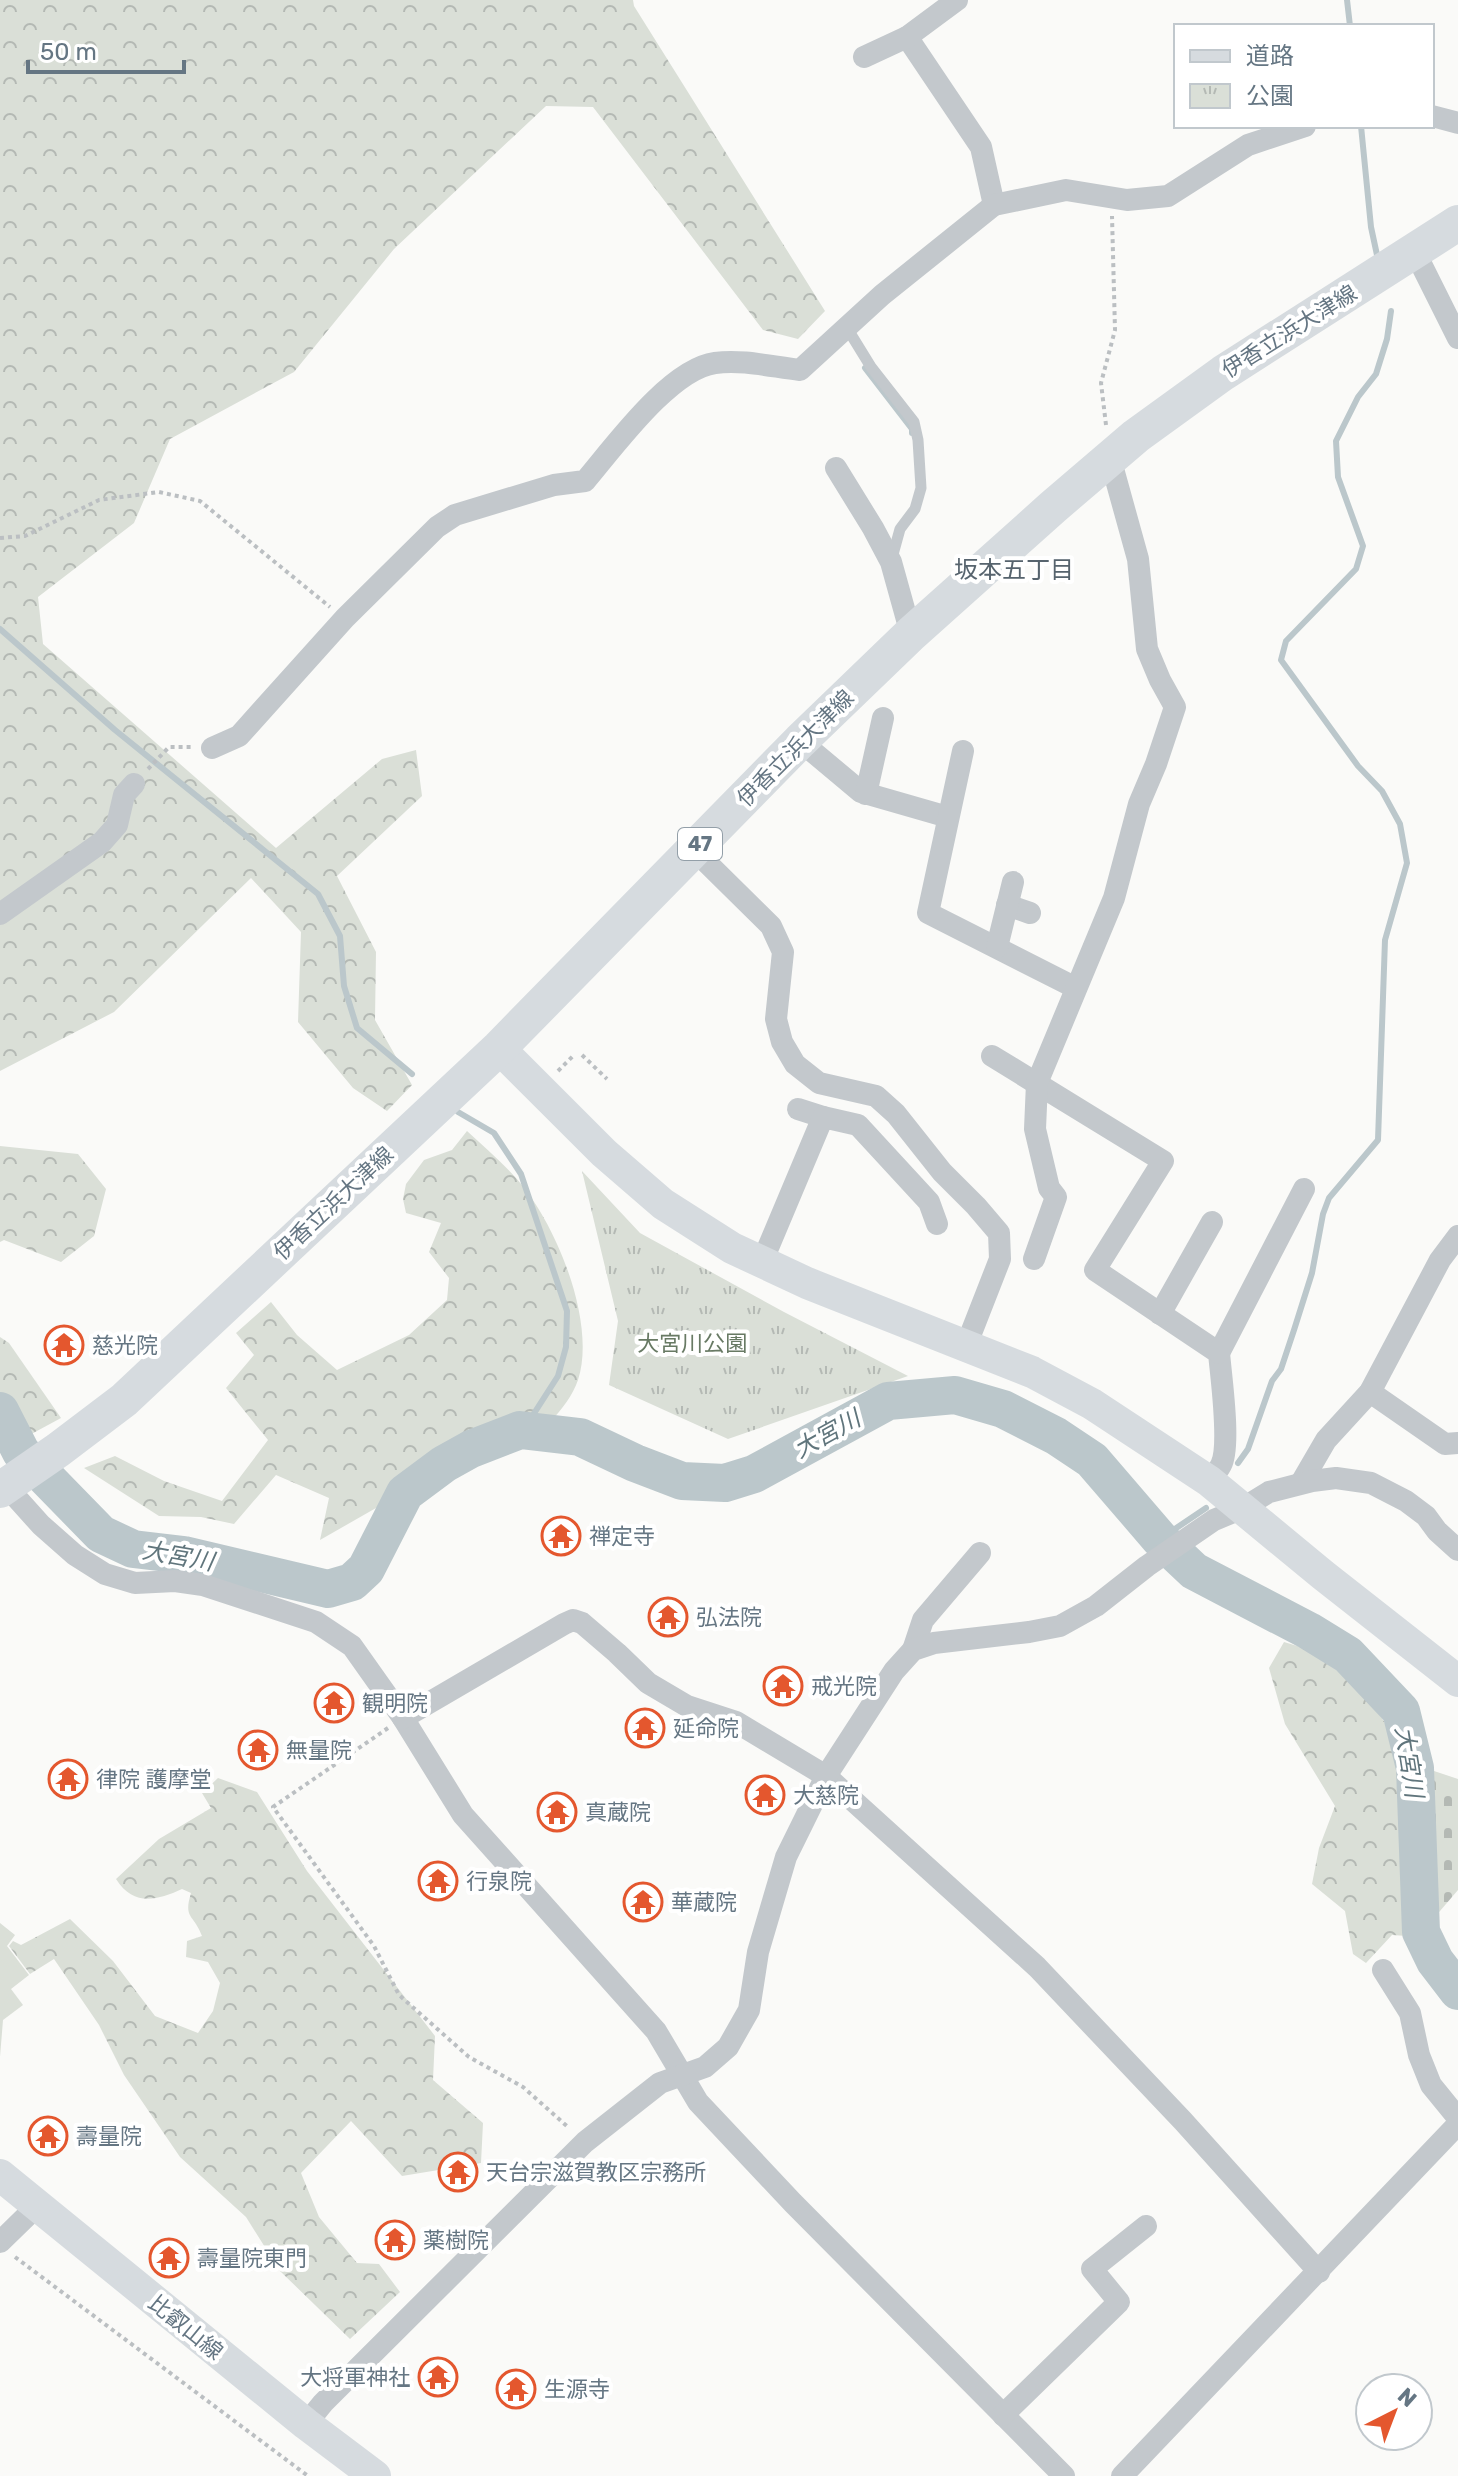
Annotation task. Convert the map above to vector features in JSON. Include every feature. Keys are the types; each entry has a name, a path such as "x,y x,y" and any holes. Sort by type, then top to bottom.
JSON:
{"main road":[{"name":"伊香立浜大津線","path":"9,1484 124,1400 499,1048 800,741 911,634 1053,507 1110,458 1223,373 1458,223"}],"street":[{"path":"864,57 907,37 957,0"},
{"path":"907,37 981,147 994,205"},
{"path":"1434,117 1458,123"},
{"path":"212,748 239,736 345,618 437,527 455,515 554,485 585,481 660,395 686,373 711,363 728,362 800,370 882,295 994,205 1066,190 1127,200 1168,196 1248,145 1299,128"},
{"path":"1392,266 1458,338"},
{"path":"1034,1259 1056,1197 1049,1188 1035,1129 1037,1083 1114,898 1139,804 1175,707 1147,649 1138,559 1110,458"},
{"path":"836,468 891,562 911,634"},
{"path":"866,794 883,718"},
{"path":"800,741 861,792 948,817"},
{"path":"963,751 928,913 1076,988"},
{"path":"0,914 102,842 117,825 124,795 134,784"},
{"path":"694,850 771,926 783,952 776,1019 782,1042 795,1064 819,1083 876,1096 896,1114 942,1172 999,1233 1000,1259 966,1346"},
{"path":"997,947 1013,882"},
{"path":"1007,905 1030,913"},
{"path":"499,1048 604,1153 663,1204 732,1248 807,1283 1032,1372 1092,1404 1209,1481 1229,1514 1323,1575 1458,1681"},
{"path":"992,1056 1163,1161 1095,1270 1219,1353"},
{"path":"798,1109 858,1125 929,1202 937,1224"},
{"path":"762,1262 823,1117"},
{"path":"1209,1481 1224,1456 1219,1353 1304,1189"},
{"path":"1160,1314 1212,1222"},
{"path":"1301,1483 1326,1440 1370,1392 1440,1260 1458,1236"},
{"path":"1370,1392 1445,1444 1458,1443"},
{"path":"913,1650 934,1643 1060,1626 1096,1606 1147,1566 1229,1514 1269,1492 1301,1483 1336,1478 1371,1483 1406,1501 1426,1516 1458,1550"},
{"path":"9,1484 41,1525 105,1574 135,1583 175,1581 203,1585 316,1622 352,1646 403,1718 463,1815 656,2031 698,2102 793,2203 1064,2476"},
{"path":"306,2424 323,2403 585,2142 660,2083 705,2067 728,2047 749,2010 758,1952 786,1857 826,1776 894,1671 913,1650 923,1620 980,1553"},
{"path":"403,1718 573,1620 582,1623 648,1683 687,1706 736,1722 826,1776 1037,1967 1183,2121 1319,2272"},
{"path":"1383,1970 1410,2013 1419,2055 1431,2085 1458,2118"},
{"path":"1122,2476 1458,2124"},
{"name":"比叡山線","path":"0,2175 306,2424 375,2476"},
{"path":"6,2248 37,2206"},
{"path":"1003,2415 1119,2302 1092,2269 1146,2226"}],"lane":[{"path":"847,328 871,367 914,422 918,440 921,488 915,509 900,529 891,562"}],"path":[{"path":"1110,458 1101,383 1115,330 1111,198"},
{"path":"0,538 25,536 99,500 159,492 200,501 345,618"},
{"path":"134,784 169,747"},
{"path":"582,1055 607,1079"},
{"path":"555,1074 573,1056"},
{"path":"403,1718 273,1807 374,1946 399,1995 469,2057 523,2087 585,2142"},
{"path":"6,2248 308,2476"}],"green space":[{"path":"0,0 633,0 825,311 798,339 763,330 593,107 546,106 394,249 294,372 170,439 134,523 38,597 43,644 276,848 382,759 416,750 422,796 337,876 376,952 375,1020 412,1085 387,1111 353,1088 298,1022 301,932 251,878 114,1012 0,1071"},
{"path":"467,1131 531,1197 569,1273 582,1330 582,1356 573,1391 551,1421 520,1419 468,1440 376,1508 320,1540 329,1498 276,1475 234,1524 201,1517 159,1516 84,1468 115,1456 164,1481 222,1501 268,1440 226,1388 254,1355 236,1333 271,1302 297,1335 337,1370 409,1335 447,1300 449,1278 429,1252 441,1223 406,1213 403,1199 406,1184 424,1160 452,1150"},
{"path":"0,1146 78,1154 106,1189 94,1236 61,1262 4,1240 0,1242"},
{"name":"大宮川公園","path":"582,1171 640,1233 908,1376 728,1439 609,1385 618,1321"},
{"path":"0,1337 9,1343 61,1418 0,1451"},
{"path":"1284,1642 1314,1651 1365,1691 1385,1723 1405,1777 1407,1936 1392,1935 1366,1963 1353,1954 1345,1911 1312,1884 1319,1848 1335,1806 1285,1724 1269,1668"},
{"path":"1434,1771 1458,1779 1458,1890 1428,1925 1426,1854"},
{"path":"218,1778 257,1792 307,1871 435,2036 433,2080 483,2123 481,2163 402,2176 351,2121 301,2173 319,2217 357,2263 379,2264 400,2292 350,2339 280,2271 246,2217 180,2157 124,2075 99,2025 54,1959 30,1974 9,1946 13,1941 21,1945 70,1919 113,1961 155,2016 198,2033 213,2011 220,1983 208,1962 186,1957 187,1941 202,1936 189,1912 191,1893 182,1889 146,1899 130,1894 116,1879 159,1839 211,1808 202,1793"},
{"path":"0,1923 15,1935 7,1946 29,1975 11,1989 23,2005 3,2020 0,2057"}],"waterway":[{"path":"1347,0 1350,24"},
{"path":"1361,128 1371,227 1377,255"},
{"path":"1238,1463 1248,1449 1272,1381 1281,1369 1312,1273 1329,1198 1378,1140 1385,940 1407,863 1400,824 1382,791 1358,766 1281,660 1286,641 1356,569 1363,546 1338,477 1336,441 1358,397 1376,374 1387,339 1391,311"},
{"path":"865,368 912,433"},
{"path":"0,629 115,730 318,894 340,936 344,986 357,1028 412,1074"},
{"path":"458,1112 494,1133 521,1174 567,1311 566,1347 558,1376 533,1415 530,1431"},
{"name":"大宮川","path":"0,1411 21,1452 101,1534 133,1549 184,1555 328,1589 352,1582 366,1569 405,1493 444,1464 471,1449 520,1430 580,1437 682,1481 725,1483 754,1474 888,1401 955,1395 1003,1409 1056,1436 1092,1460 1160,1539 1194,1571 1348,1655 1401,1711 1415,1768 1421,1932 1435,1961 1458,1991"},
{"path":"1160,1539 1206,1508"}],"place":[{"name":"慈光院","path":"64,1345"},
{"name":"禅定寺","path":"561,1536"},
{"name":"弘法院","path":"668,1617"},
{"name":"戒光院","path":"783,1686"},
{"name":"観明院","path":"334,1703"},
{"name":"延命院","path":"645,1728"},
{"name":"無量院","path":"258,1750"},
{"name":"律院 護摩堂","path":"68,1779"},
{"name":"大慈院","path":"765,1795"},
{"name":"真蔵院","path":"557,1812"},
{"name":"行泉院","path":"438,1881"},
{"name":"華蔵院","path":"643,1902"},
{"name":"壽量院","path":"48,2136"},
{"name":"天台宗滋賀教区宗務所","path":"458,2172"},
{"name":"薬樹院","path":"395,2240"},
{"name":"壽量院東門","path":"169,2258"},
{"name":"大将軍神社","path":"438,2377"},
{"name":"生源寺","path":"516,2389"}],"district":[{"name":"坂本五丁目","path":"1014,570"}]}
